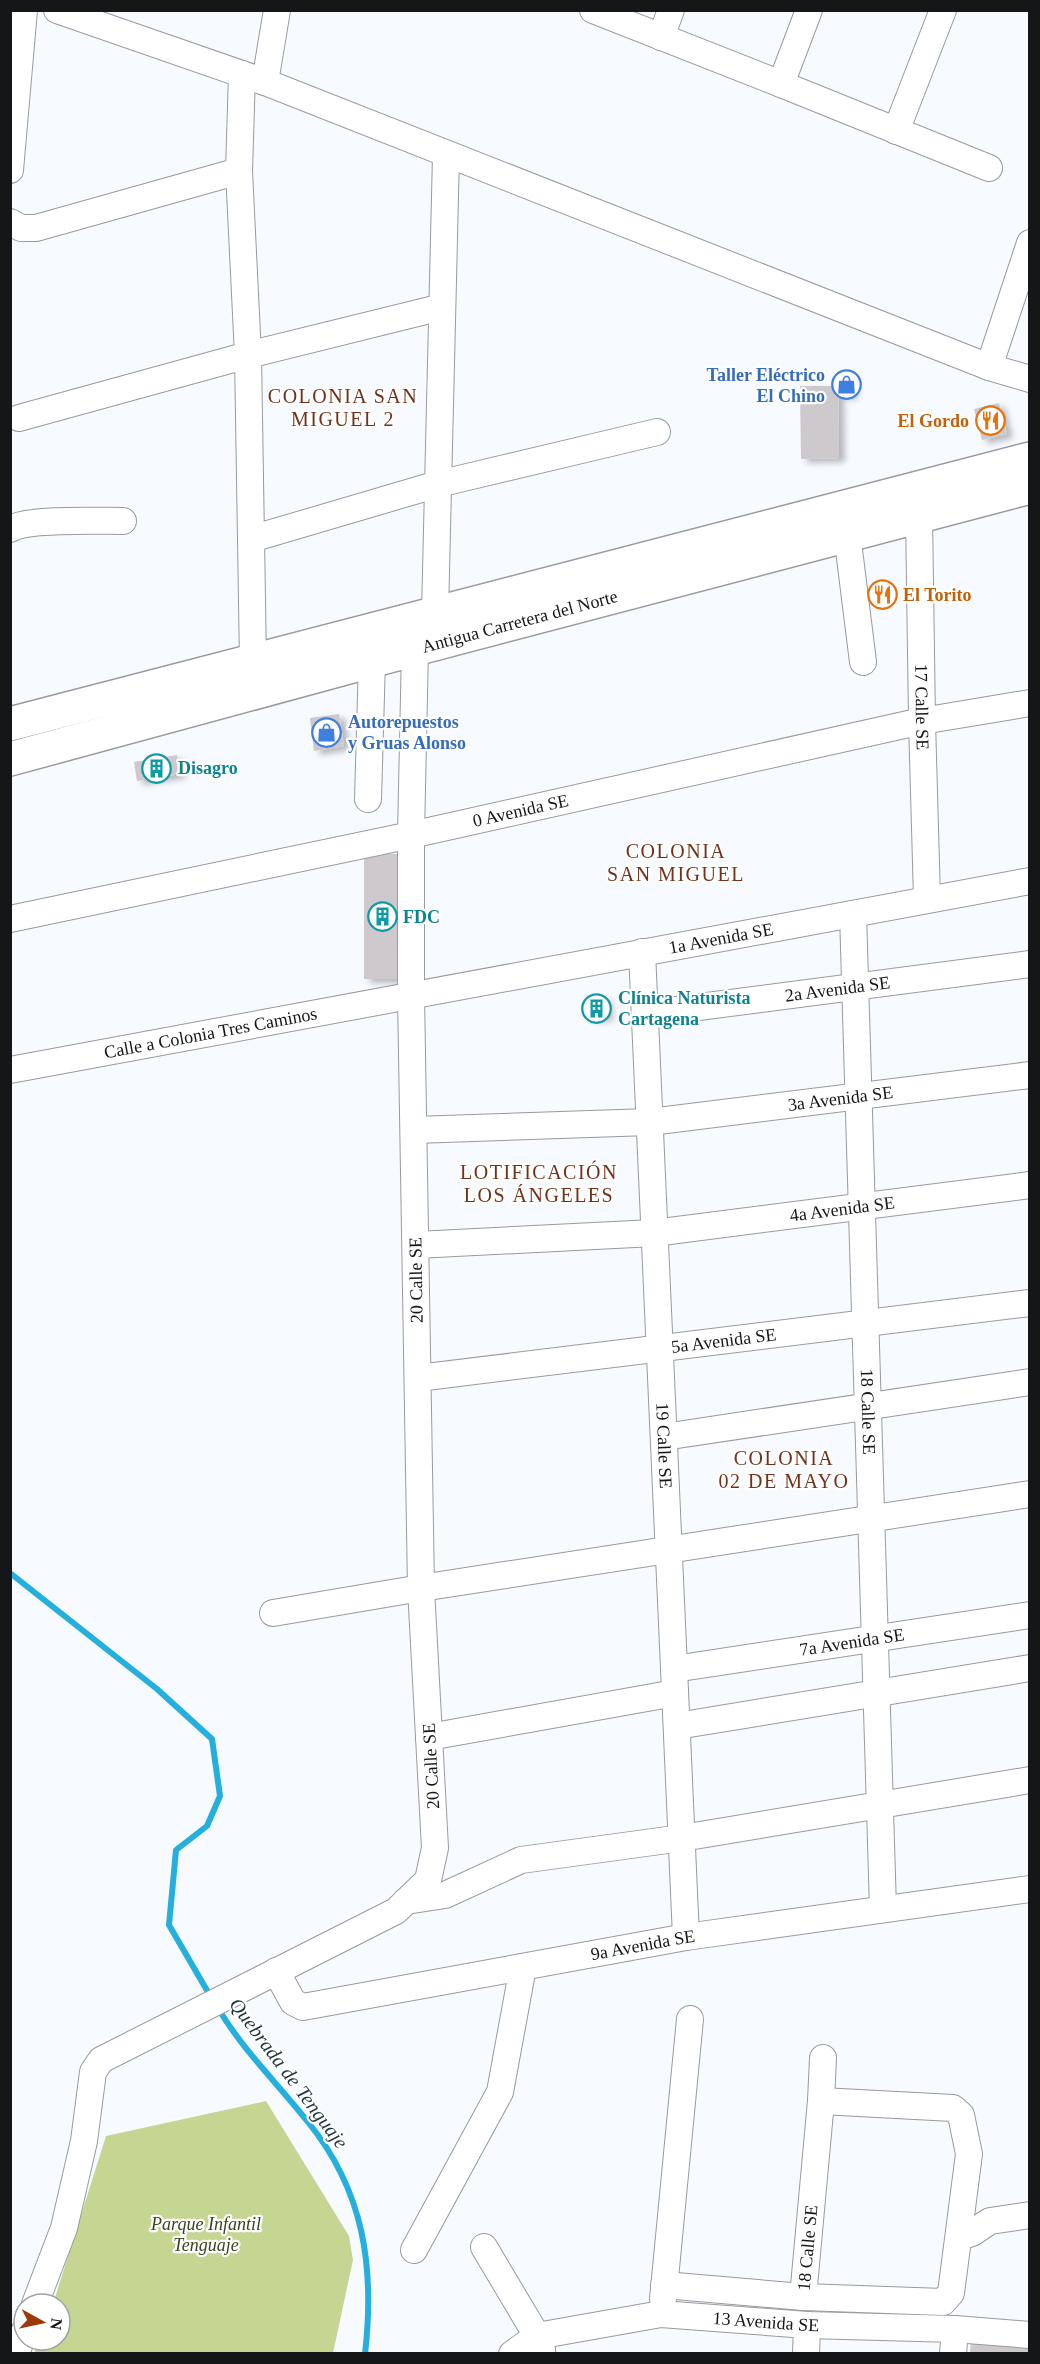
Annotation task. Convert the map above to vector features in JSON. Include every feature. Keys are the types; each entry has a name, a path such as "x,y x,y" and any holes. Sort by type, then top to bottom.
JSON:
{"main road":[{"name":"Antigua Carretera del Norte","path":"12,720 253,662 1029,459"},
{"name":"Antigua Carretera del Norte","path":"10,759 372,660 1029,487"}],"street":[{"path":"10,170 24,10"},
{"path":"57,10 254,78 989,367 1029,379"},
{"path":"253,662 248,355 239,171 254,78 277,10"},
{"path":"593,10 989,168"},
{"path":"661,37 671,10"},
{"path":"781,84 809,10"},
{"path":"896,131 943,10"},
{"path":"435,613 446,155"},
{"path":"10,222 21,228 36,228 239,171"},
{"path":"989,367 1029,243"},
{"path":"19,418 248,355 442,306"},
{"path":"251,539 438,484 657,432"},
{"name":"17 Calle SE","path":"919,515 927,899"},
{"path":"10,529 15,526 44,523 123,521"},
{"path":"846,534 863,662"},
{"name":"20 Calle SE","path":"40,2292 64,2228 84,2141 93,2072 101,2060 396,1911 428,1880 435,1848 421,1588 411,994 411,836 415,649"},
{"path":"368,799 372,660"},
{"name":"0 Avenida SE","path":"10,919 411,836 922,722 1029,703"},
{"name":"1a Avenida SE","path":"411,994 1029,881"},
{"name":"18 Calle SE","path":"853,914 883,1909"},
{"name":"19 Calle SE","path":"642,952 686,1937"},
{"name":"2a Avenida SE","path":"645,1014 1029,964"},
{"name":"Calle a Colonia Tres Caminos","path":"10,1070 411,994"},
{"name":"3a Avenida SE","path":"414,1130 650,1122 1029,1075"},
{"name":"4a Avenida SE","path":"416,1245 654,1233 1029,1185"},
{"name":"5a Avenida SE","path":"418,1378 1029,1303"},
{"path":"664,1437 1029,1382"},
{"path":"273,1613 1029,1494"},
{"name":"7a Avenida SE","path":"429,1737 875,1638 1029,1615"},
{"path":"677,1726 1029,1668"},
{"path":"406,1901 445,1895 521,1860 682,1838 880,1803 1029,1780"},
{"name":"9a Avenida SE","path":"276,1971 293,2002 303,2007 686,1937 1029,1888"},
{"path":"414,2250 500,2092 523,1967"},
{"path":"661,2314 690,2019"},
{"name":"18 Calle SE","path":"664,2285 803,2297 822,2101 823,2058"},
{"path":"803,2297 943,2302 951,2293 969,2154 961,2115 953,2108 822,2101"},
{"path":"960,2237 972,2233 990,2221 1029,2215"},
{"path":"484,2247 540,2345"},
{"name":"13 Avenida SE","path":"512,2354 661,2314 807,2325 954,2341 1029,2335"},
{"path":"806,2354 807,2325"}],"green space":[{"name":"Parque Infantil Tenguaje","path":"266,2101 349,2236 353,2260 333,2353 34,2353 72,2352 72,2292 57,2292 106,2136"}],"building":[{"name":"Taller Eléctrico El Chino","path":"840,376 852,376 852,395 840,395"},
{"path":"800,386 838,386 839,458 801,459"},
{"name":"El Gordo","path":"999,403 1007,434 982,440 974,409"},
{"name":"Autorepuestos y Gruas Alonso","path":"339,714 344,746 314,751 310,718"},
{"name":"Disagro","path":"177,755 180,774 137,781 134,762"},
{"name":"FDC","path":"364,854 399,854 399,979 364,979"},
{"name":"Clínica Naturista Cartagena","path":"606,997 607,1017 588,1018 586,998"},
{"path":"971,2337 1030,2342 1030,2354 970,2354"}],"waterway":[{"name":"Quebrada de Tenguaje","path":"10,1573 157,1689 212,1739 220,1796 207,1826 176,1850 169,1925 212,1999"},
{"name":"Quebrada de Tenguaje","path":"218,2008 249,2052 308,2122 327,2148 342,2175 361,2231 366,2261 368,2322 365,2354"}],"place":[{"name":"Taller Eléctrico El Chino","path":"846,385"},
{"name":"El Gordo","path":"990,421"},
{"name":"El Torito","path":"882,595"},
{"name":"Autorepuestos y Gruas Alonso","path":"327,732"},
{"name":"Disagro","path":"157,768"},
{"name":"FDC","path":"382,917"},
{"name":"Clínica Naturista Cartagena","path":"597,1008"}],"district":[{"name":"COLONIA SAN MIGUEL 2","path":"343,408"},
{"name":"COLONIA SAN MIGUEL","path":"676,862"},
{"name":"LOTIFICACIÓN LOS ÁNGELES","path":"539,1184"},
{"name":"COLONIA 02 DE MAYO","path":"784,1470"}]}
